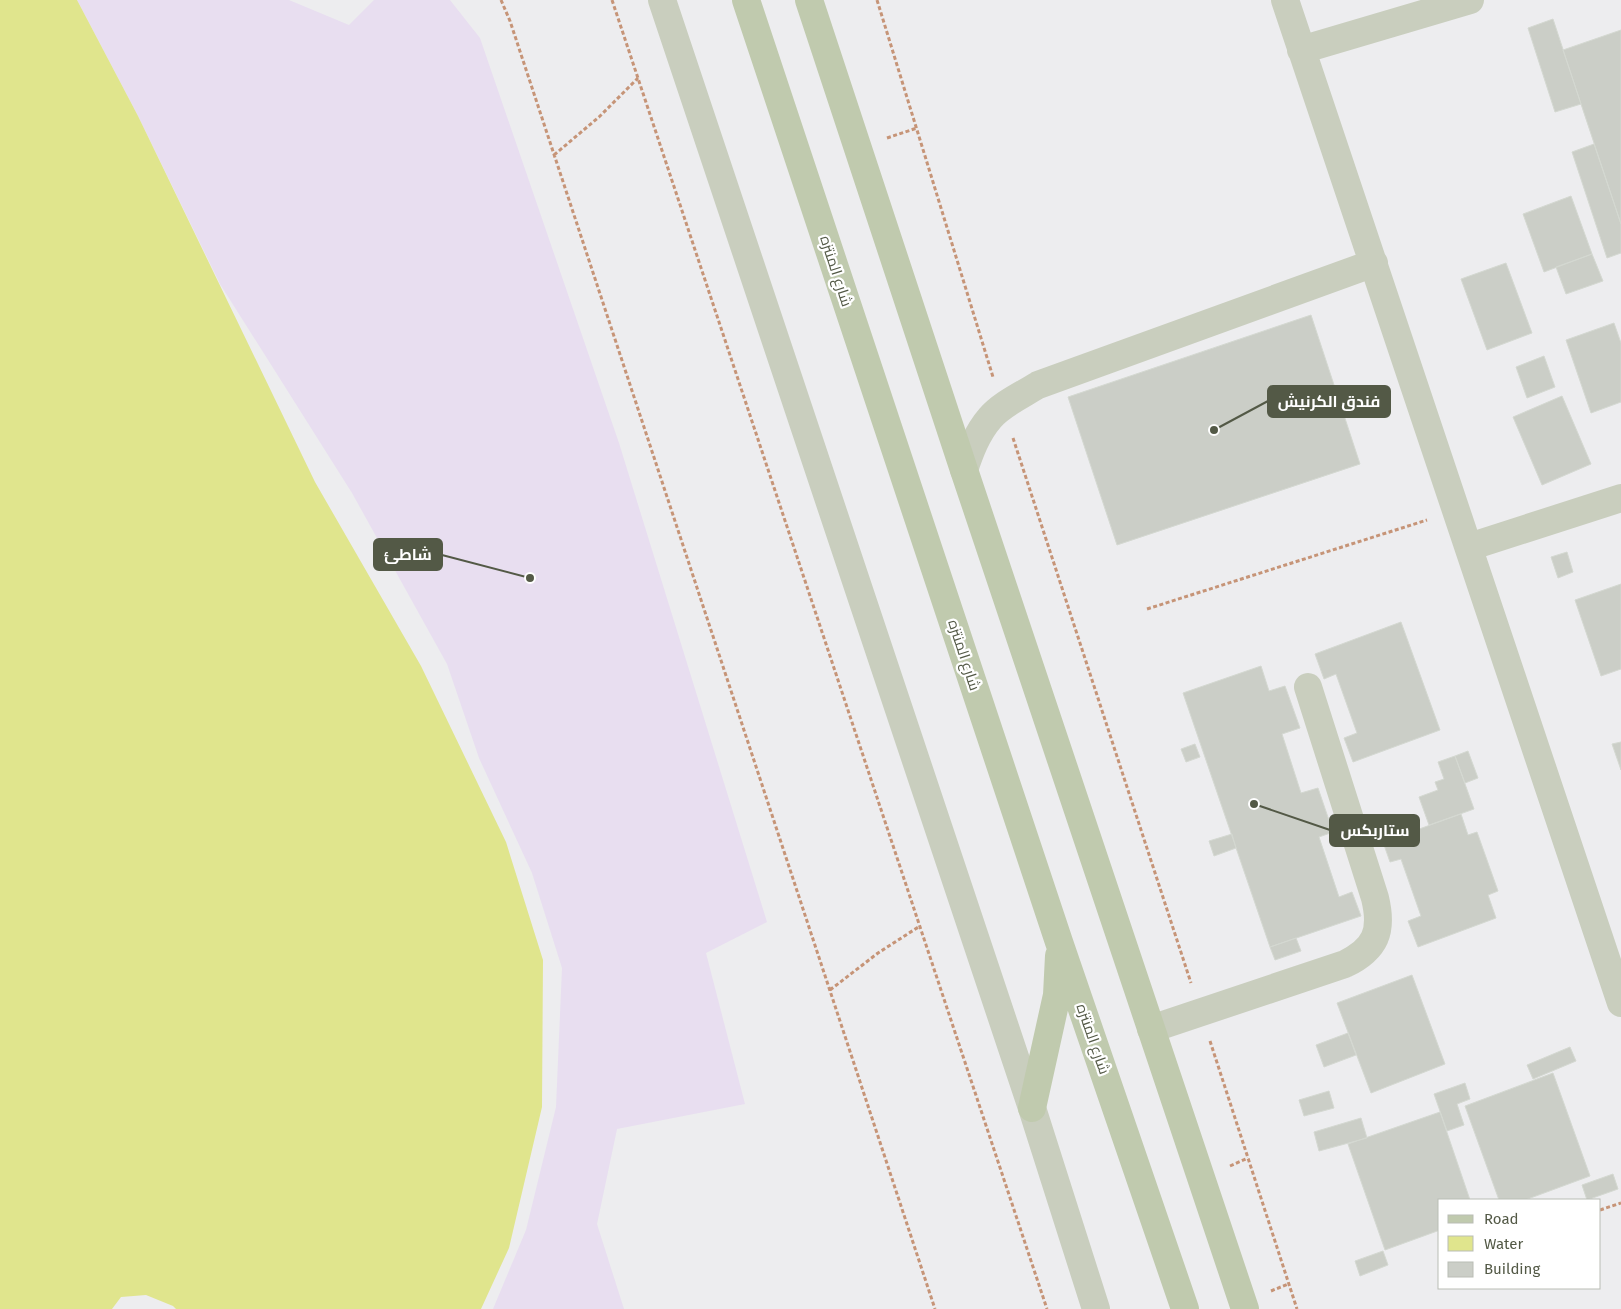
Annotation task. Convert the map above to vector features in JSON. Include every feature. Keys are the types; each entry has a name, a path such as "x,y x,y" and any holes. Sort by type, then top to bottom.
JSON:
{"main road":[{"name":"شارع المنتزه","path":"746,0 1060,942 1185,1309"},
{"path":"809,0 1245,1309"},
{"path":"1032,1108 1056,995 1060,969 1060,942"}],"street":[{"path":"662,0 1032,1108 1096,1309"},
{"path":"1285,0 1621,1003"},
{"path":"1301,50 1470,0"},
{"path":"964,470 974,442 990,418 1002,407 1038,385 1374,263"},
{"path":"1469,547 1621,498"},
{"path":"1151,1029 1345,964 1360,957 1371,945 1378,930 1379,914 1375,898 1308,687"}],"path":[{"path":"501,0 510,21 935,1309"},
{"path":"612,0 1047,1309"},
{"path":"877,0 1002,407 1297,1309"},
{"path":"554,155 599,117 638,78"},
{"path":"1147,609 1456,511"},
{"path":"830,990 878,952 920,926"},
{"path":"1601,1210 1621,1203"}],"sand":[{"path":"77,0 289,0 349,25 374,0 450,0 480,38 619,443 767,922 706,953 745,1104 617,1129 597,1224 624,1309 493,1309 526,1230 556,1107 562,968 532,873 479,758 447,664 352,493 220,284 138,116"}],"water":[{"path":"0,0 77,0 138,116 315,482 421,666 506,842 543,960 542,1107 509,1248 481,1309 0,1309"}],"pier":[{"path":"146,1295 176,1309 112,1309 121,1297"}],"building":[{"path":"1553,19 1581,104 1555,112 1528,28"},
{"path":"1621,30 1621,224 1563,50"},
{"path":"1594,144 1621,224 1621,253 1607,258 1572,152"},
{"path":"1571,196 1592,254 1544,272 1523,214"},
{"path":"1592,254 1603,281 1566,294 1556,267"},
{"path":"1506,263 1532,333 1487,350 1461,279"},
{"path":"1311,315 1360,464 1117,545 1068,397"},
{"path":"1614,323 1621,343 1621,402 1591,413 1566,340"},
{"path":"1544,356 1555,387 1527,398 1516,367"},
{"path":"1562,396 1591,464 1542,485 1513,417"},
{"path":"1567,552 1573,572 1558,578 1551,557"},
{"path":"1621,584 1621,669 1601,676 1575,600"},
{"path":"1401,622 1440,730 1353,762 1344,738 1357,733 1336,674 1324,679 1315,654"},
{"path":"1261,666 1269,691 1285,686 1300,728 1282,734 1301,793 1318,788 1333,832 1319,837 1339,897 1352,892 1361,916 1270,947 1183,693"},
{"path":"1621,742 1621,770 1612,744"},
{"path":"1195,744 1200,757 1186,762 1181,749"},
{"path":"1468,751 1478,778 1465,783 1455,756"},
{"path":"1455,756 1474,809 1429,825 1419,797 1438,790 1435,782 1444,779 1438,762"},
{"path":"1461,814 1468,835 1477,832 1498,891 1488,895 1496,918 1418,947 1408,921 1421,916 1401,859 1390,862 1383,842"},
{"path":"1232,834 1236,848 1214,856 1209,841"},
{"path":"1296,938 1301,951 1275,960 1270,947"},
{"path":"1412,975 1445,1064 1371,1093 1337,1003"},
{"path":"1348,1033 1356,1055 1324,1067 1316,1045"},
{"path":"1570,1047 1576,1061 1533,1079 1527,1065"},
{"path":"1553,1073 1590,1176 1528,1199 1499,1199 1465,1106"},
{"path":"1465,1083 1470,1099 1457,1104 1464,1125 1447,1131 1434,1094"},
{"path":"1329,1091 1334,1108 1304,1116 1299,1100"},
{"path":"1440,1112 1470,1199 1438,1199 1438,1231 1385,1250 1348,1144"},
{"path":"1361,1118 1367,1138 1319,1151 1314,1132"},
{"path":"1613,1174 1618,1189 1587,1199 1582,1185"},
{"path":"1383,1251 1388,1265 1360,1276 1355,1261"}],"place":[{"name":"فندق الكرنيش","path":"1214,430"},
{"name":"شاطئ","path":"530,578"},
{"name":"ستاربكس","path":"1254,804"}]}
